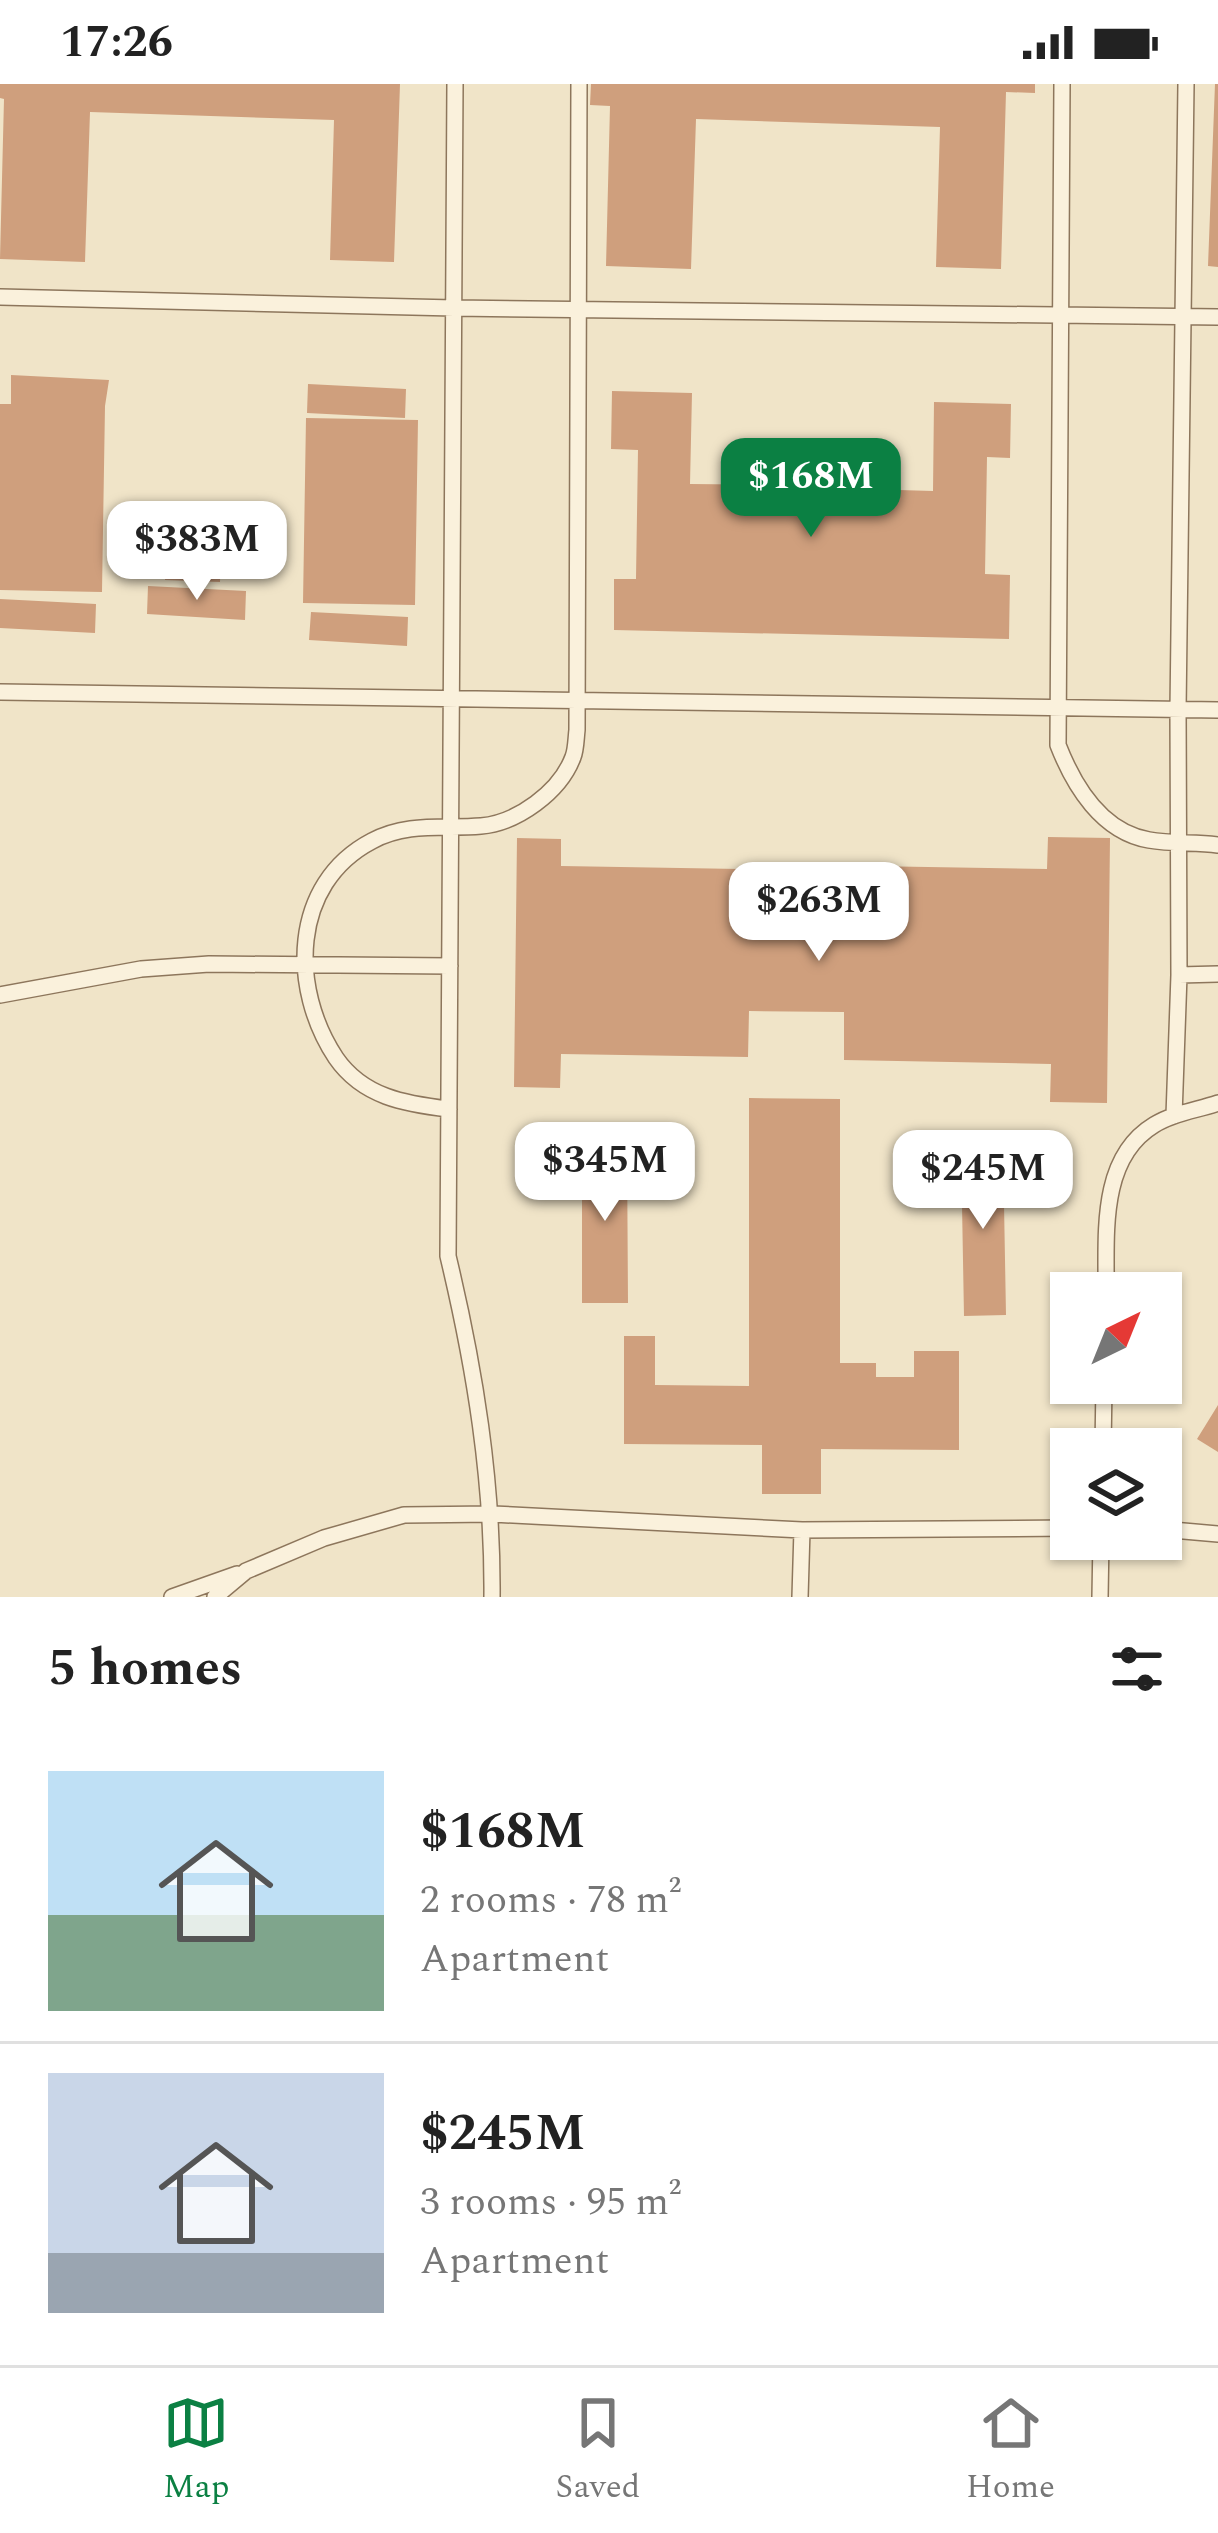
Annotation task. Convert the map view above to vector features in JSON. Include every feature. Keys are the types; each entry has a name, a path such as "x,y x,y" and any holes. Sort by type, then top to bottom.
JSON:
{"lane":[{"path":"455,84 448,1256 469,1343 493,1514 492,1597"},
{"path":"449,1109 402,1104 374,1093 339,1062 317,1026 306,995 307,930 318,897 332,875 373,840 406,829 483,826 514,817 542,799 573,758 578,698 579,84"},
{"path":"1062,84 1058,745 1079,790 1112,825 1151,840 1218,845"},
{"path":"1174,1116 1186,84"},
{"path":"0,297 1218,317"},
{"path":"0,692 1218,710"},
{"path":"0,995 141,969 209,964 450,966"},
{"path":"1179,975 1218,974"},
{"path":"1107,1272 1112,1184 1141,1136 1174,1116 1218,1102"},
{"path":"172,1597 343,1532 404,1515 493,1514 802,1530 1050,1528"},
{"path":"800,1597 802,1530"},
{"path":"1182,1531 1218,1534"},
{"path":"1100,1597 1101,1560"},
{"path":"215,1597 246,1571"}],"building":[{"path":"0,84 400,84 394,262 330,260 334,120 90,112 85,262 0,259 4,99 0,98"},
{"path":"591,84 1035,84 1035,93 1006,92 1001,269 936,267 940,127 696,119 691,269 606,266 610,106 590,105"},
{"path":"1218,84 1218,267 1208,266"},
{"path":"11,375 109,380 102,592 0,590 0,404 11,404"},
{"path":"308,384 406,389 405,418 307,413"},
{"path":"612,391 692,393 690,484 784,485 784,503 829,504 830,488 933,491 934,402 1011,404 1010,458 987,457 985,574 1010,575 1009,639 614,630 614,579 636,579 638,450 611,449"},
{"path":"306,418 418,420 415,605 303,603"},
{"path":"168,504 222,506 220,582 165,580"},
{"path":"148,586 246,591 245,620 147,614"},
{"path":"0,599 96,604 95,633 0,628"},
{"path":"311,612 408,617 407,646 309,640"},
{"path":"1048,837 1110,838 1107,1103 1050,1102 1051,1064 844,1060 844,1012 749,1011 748,1057 561,1054 560,1088 514,1087 517,838 561,839 561,866 740,869 740,905 867,908 868,866 1047,869"},
{"path":"749,1098 840,1099 840,1363 876,1363 876,1377 914,1377 914,1351 959,1351 959,1450 821,1449 821,1494 762,1494 762,1445 624,1444 624,1336 655,1336 655,1385 749,1386"},
{"path":"582,1145 627,1145 628,1303 582,1303"},
{"path":"961,1148 1003,1148 1006,1315 964,1316"},
{"path":"1218,1405 1218,1452 1197,1439"}]}
